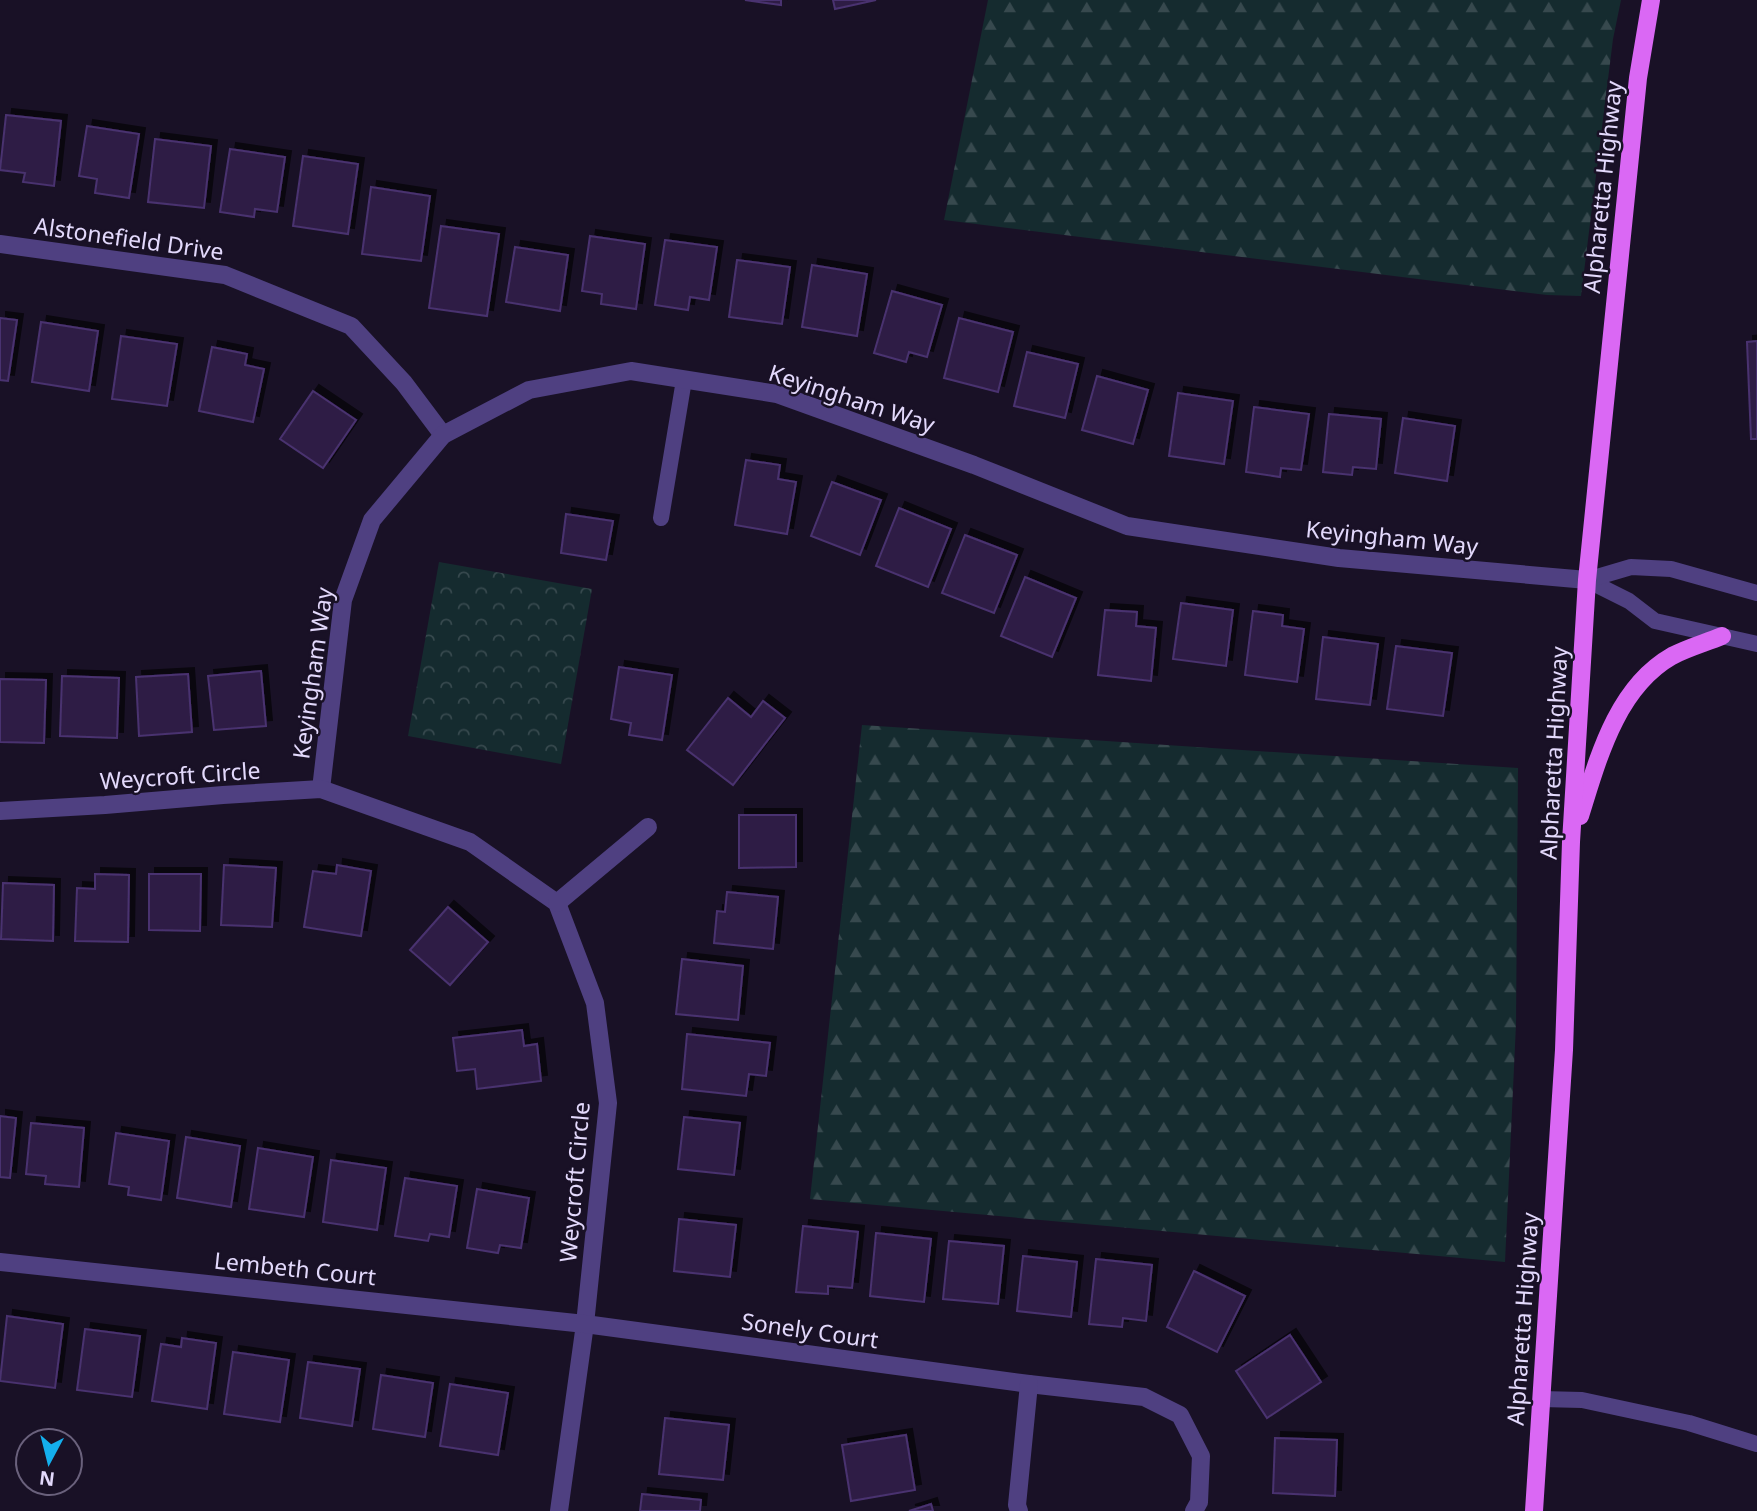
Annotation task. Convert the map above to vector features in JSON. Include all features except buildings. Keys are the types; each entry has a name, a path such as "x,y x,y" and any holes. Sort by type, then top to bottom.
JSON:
{"main road":[{"name":"Alpharetta Highway","path":"1534,1511 1564,1050 1571,842 1587,580 1638,78 1651,0"},
{"path":"1571,842 1600,754 1618,712 1649,673 1672,656 1722,636"}],"street":[{"name":"Alstonefield Drive","path":"0,244 225,275 351,326 404,383 443,435"},
{"name":"Keyingham Way","path":"321,789 343,600 372,520 443,435 529,390 631,371 777,394 974,466 1127,526 1339,558 1587,580"},
{"name":"Weycroft Circle","path":"0,811 321,789 470,842 557,902 595,1003 608,1103 585,1324 559,1511"},
{"path":"557,902 648,827"},
{"name":"Lembeth Court","path":"0,1262 585,1324"},
{"name":"Sonely Court","path":"585,1324 1144,1397 1180,1415 1201,1456 1199,1502 1194,1511"},
{"path":"1019,1511 1017,1505 1029,1384"}],"lane":[{"path":"661,518 684,380"},
{"path":"1587,580 1631,567 1671,569 1757,593"},
{"path":"1587,580 1629,601 1655,621 1757,644"},
{"path":"1541,1399 1582,1400 1689,1423 1757,1444"}],"green space":[{"path":"988,0 1621,0 1613,39 1581,296 1547,295 944,220"},
{"path":"439,562 592,589 561,764 408,736"},
{"path":"862,725 1518,768 1516,1024 1505,1262 810,1199"}]}
